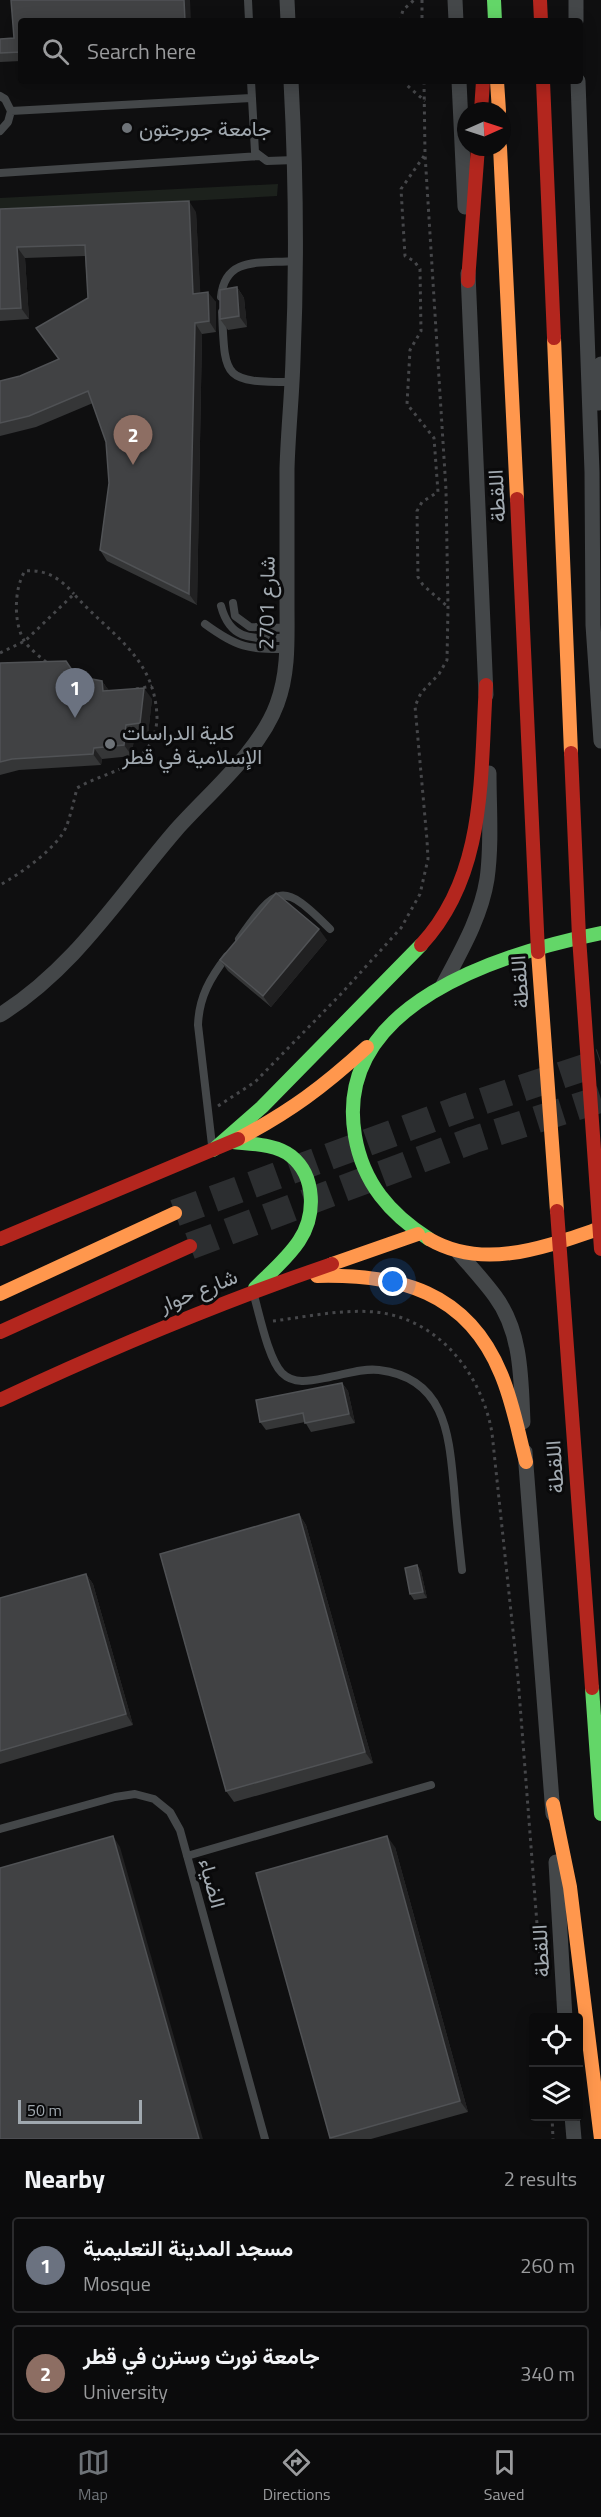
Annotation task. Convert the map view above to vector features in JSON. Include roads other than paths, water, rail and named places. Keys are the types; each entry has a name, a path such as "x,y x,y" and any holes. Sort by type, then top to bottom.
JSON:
{"main road":[{"path":"540,0 541,18"},
{"path":"493,18 494,1"},
{"path":"482,102 483,84"},
{"path":"497,84 498,102"},
{"path":"543,84 579,937 601,1249"},
{"path":"468,281 477,156"},
{"name":"اللقطة","path":"500,156 538,949 601,1814"},
{"path":"213,1150 262,1107 407,960 440,925 455,900 466,873 472,842 486,685"},
{"path":"0,1239 233,1142 286,1114 322,1088 405,1009 443,985 538,949 601,933"},
{"path":"376,1039 361,1067 353,1098 352,1130 359,1162 373,1190 386,1207 418,1234 459,1253 493,1255 526,1251 559,1243 600,1228"},
{"path":"233,1142 272,1148 291,1156 303,1172 310,1191 311,1212 306,1231 297,1245 253,1291"},
{"path":"0,1294 175,1213"},
{"name":"شارع حوار","path":"0,1400 116,1346 253,1291 418,1234"},
{"name":"شارع حوار","path":"0,1332 190,1246"},
{"path":"292,1278 337,1275 405,1281 433,1293 456,1310 477,1331 496,1361 509,1396 526,1462"},
{"path":"553,1804 570,1887 601,2139"}],"street":[{"path":"287,0 288,18"},
{"path":"455,0 456,18"},
{"path":"576,0 576,18"},
{"name":"شارع 2701","path":"0,1015 32,996 59,970 115,907 176,831 230,773 264,728 277,706 285,680 287,638 287,468 295,261 295,160 291,84"},
{"name":"اللقطة","path":"443,985 476,917 487,880 490,841 486,685 459,84"},
{"path":"578,84 592,472 593,625 601,741"},
{"path":"592,472 601,364"},
{"name":"اللقطة","path":"459,1253 496,1297 509,1320 517,1349 553,1804 565,2013"},
{"path":"572,2121 574,2139"}],"lane":[{"path":"248,0 249,18"},
{"path":"251,84 253,148 258,156"},
{"path":"0,96 5,99 11,111 8,122 0,131"},
{"path":"11,111 251,98"},
{"path":"0,173 258,156 267,160 295,160"},
{"path":"292,382 242,380 233,376 229,369 223,340 221,295 224,279 231,270 242,265 295,261"},
{"path":"233,603 235,616 244,625 287,638"},
{"path":"221,606 228,624 239,634 255,638 287,638"},
{"path":"205,624 227,640 244,647 287,638"},
{"path":"213,1150 198,1025 198,1010 209,981 262,906 277,897 294,897 302,901 330,929"},
{"path":"253,1291 278,1368 291,1379 308,1381 377,1370 414,1382 434,1401 444,1420 449,1440 462,1570"},
{"path":"187,1856 430,1785"},
{"name":"الضياء","path":"0,1829 115,1797 135,1794 154,1799 170,1812 180,1830 265,2139"}],"tunnel":[{"path":"175,1213 459,1109 601,1062"},
{"path":"190,1246 473,1140 601,1099"}],"place":[{"name":"جامعة جورجتون","path":"127,128"},
{"name":"جامعة نورث وسترن في قطر","path":"133,465"},
{"name":"مسجد المدينة التعليمية","path":"75,718"},
{"name":"كلية الدراسات الإسلامية في قطر","path":"110,744"}]}
